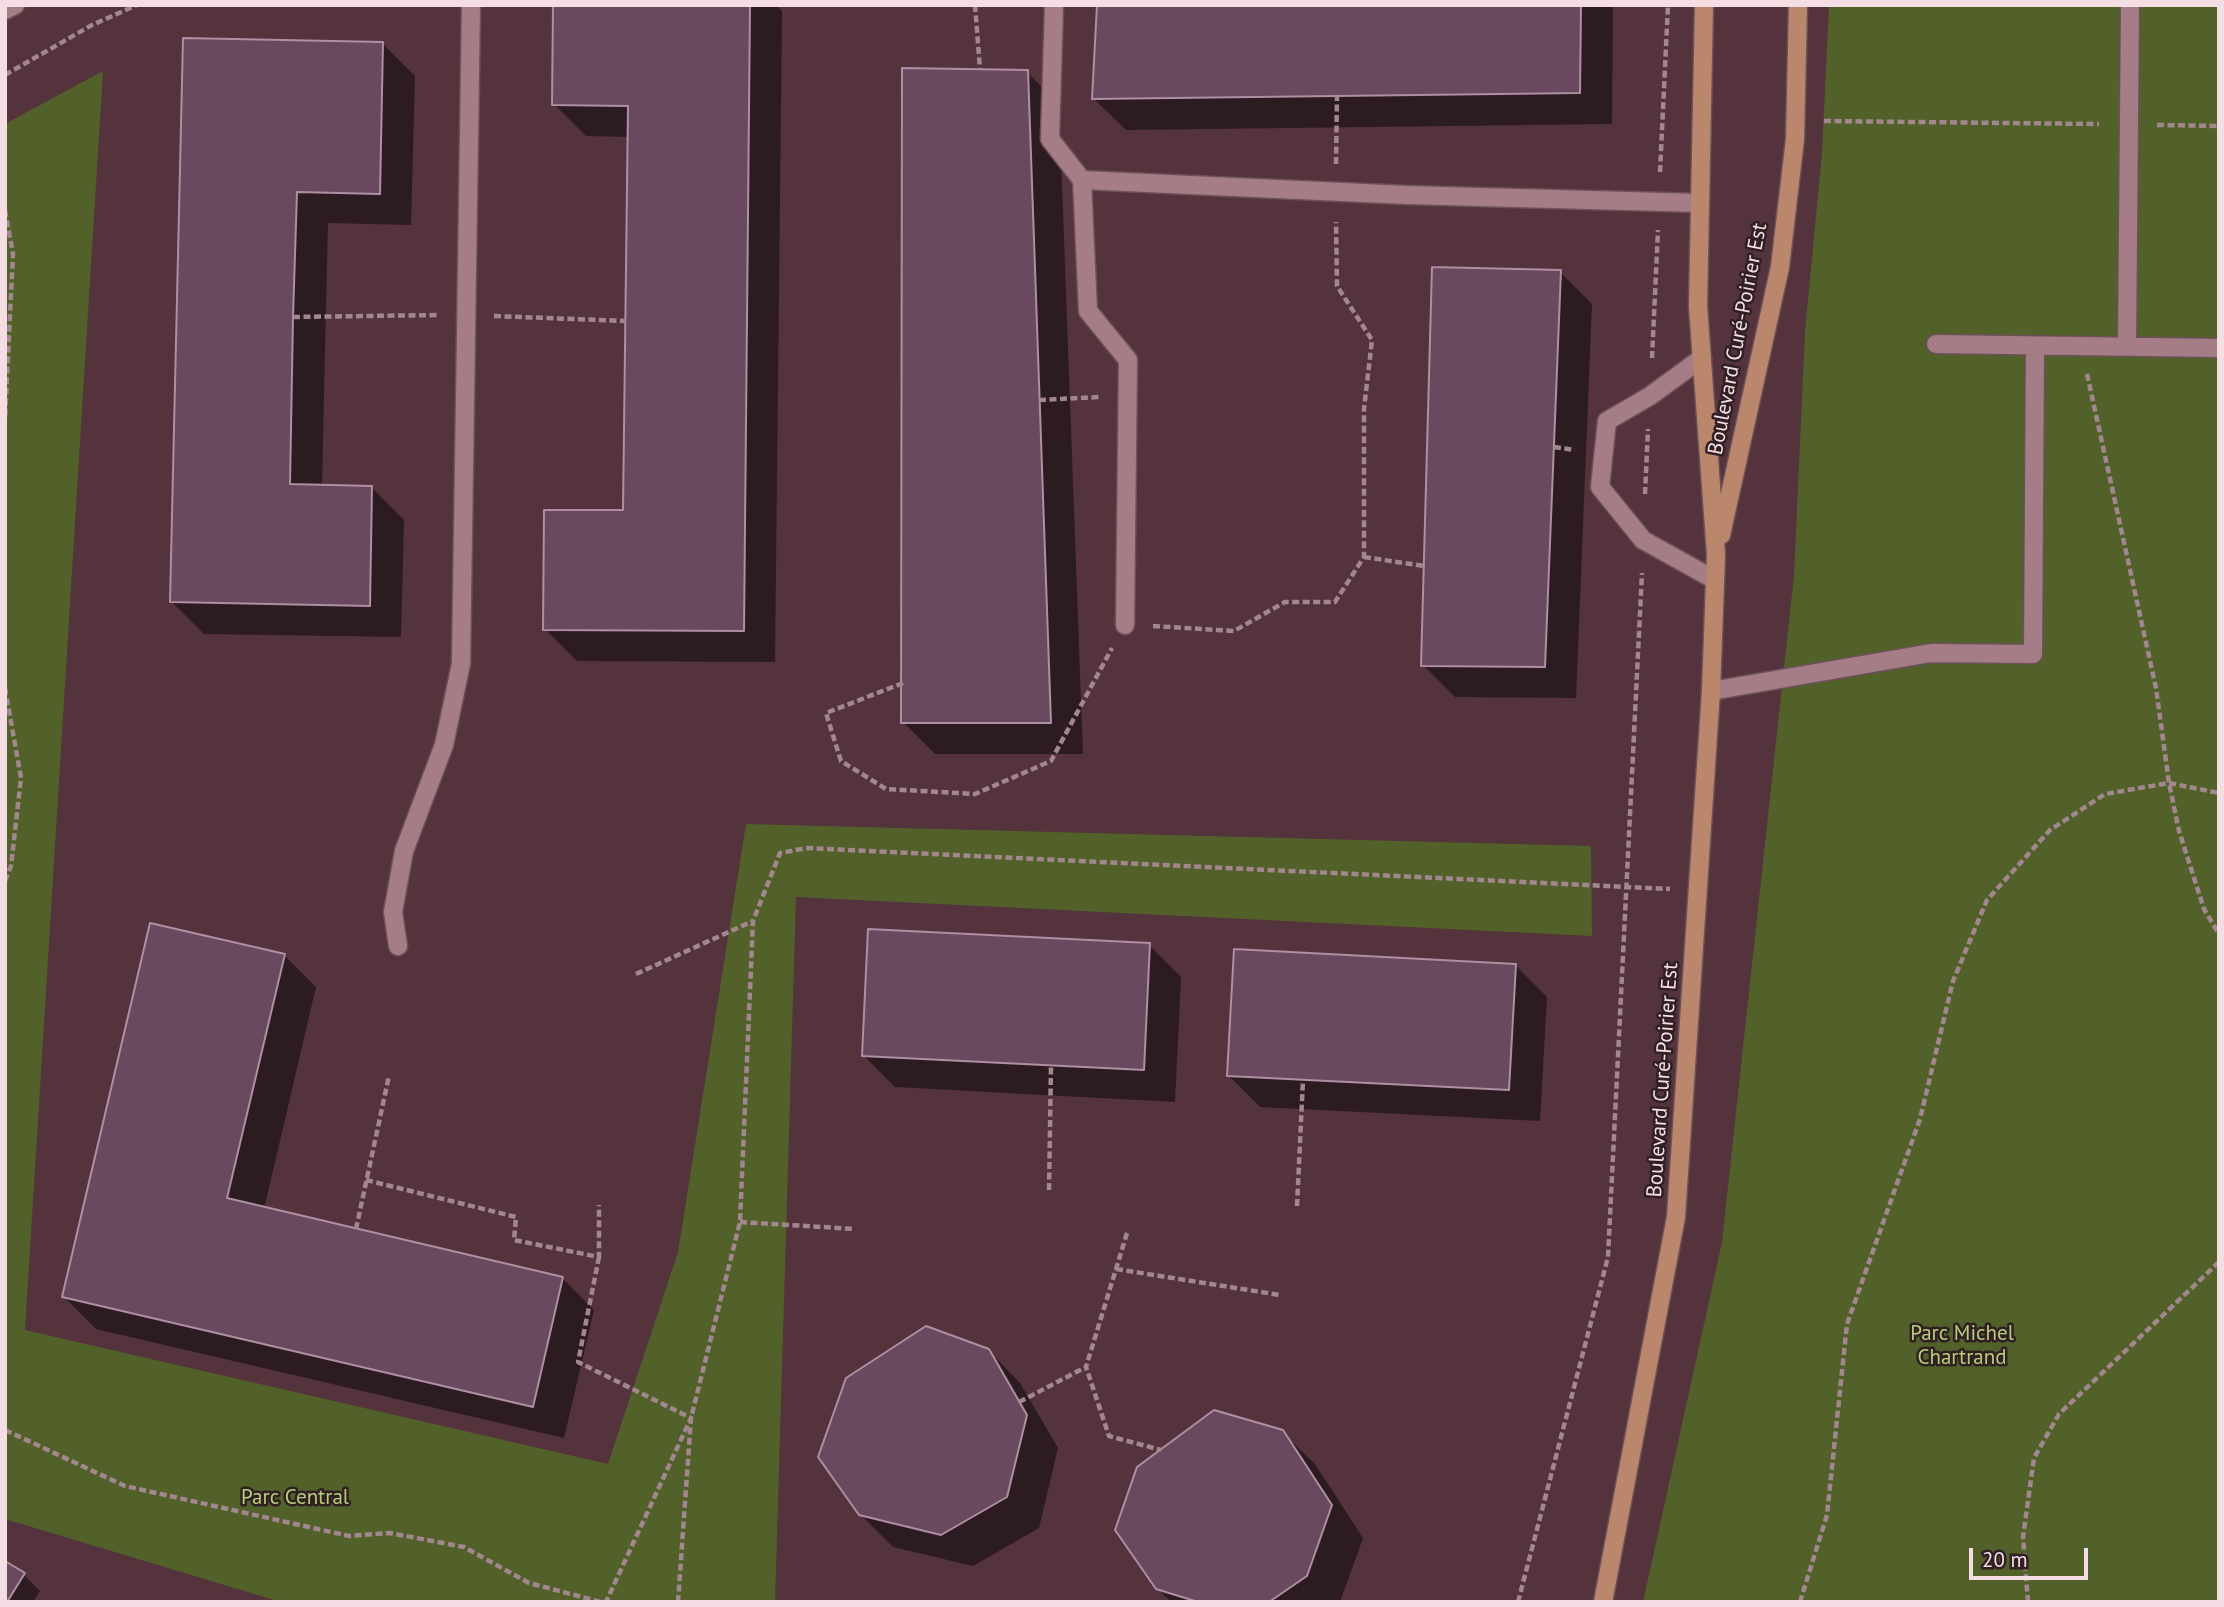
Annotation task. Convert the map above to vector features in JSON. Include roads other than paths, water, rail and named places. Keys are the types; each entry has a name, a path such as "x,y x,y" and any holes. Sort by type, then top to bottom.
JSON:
{"main road":[{"name":"Boulevard Curé-Poirier Est","path":"1603,1602 1676,1217 1711,691 1716,555 1698,306 1704,5"},
{"name":"Boulevard Curé-Poirier Est","path":"1716,555 1780,267 1795,139 1798,5"}],"street":[{"path":"5,10 15,5"},
{"path":"398,946 393,912 404,851 444,745 461,664 471,5"},
{"path":"1054,5 1050,139 1082,180 1088,311 1128,360 1125,625"},
{"path":"2127,347 2130,5"},
{"path":"1082,180 1335,192 1700,203"},
{"path":"1936,344 2219,348"},
{"path":"1711,691 1931,653 2033,654 2035,346"},
{"path":"1702,358 1650,396 1607,421 1600,487 1643,540 1715,580"}],"park label":[{"name":"Parc Michel Chartrand","path":"1962,1346"},
{"name":"Parc Central","path":"295,1498"}]}
